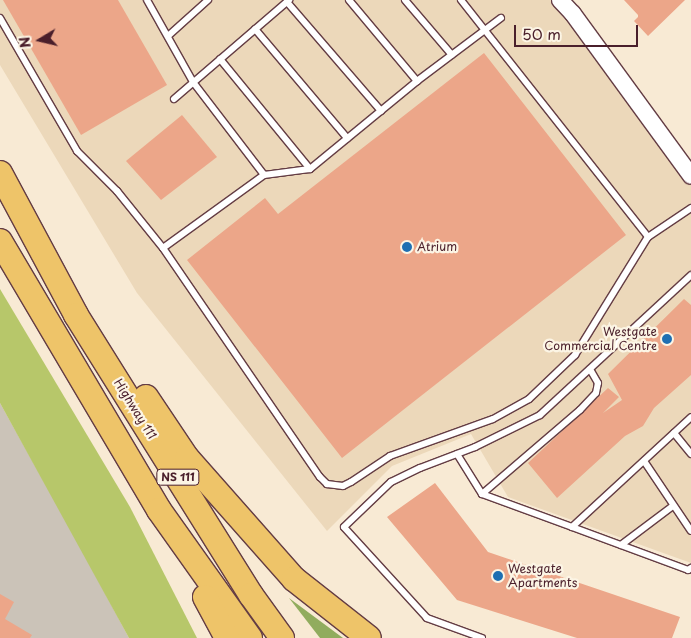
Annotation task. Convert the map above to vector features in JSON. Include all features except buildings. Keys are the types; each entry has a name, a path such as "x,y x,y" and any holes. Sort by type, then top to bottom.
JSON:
{"highway":[{"name":"Highway 111","path":"0,173 76,315 251,595 282,638"},
{"name":"NS 111","path":"0,240 159,510 250,638"},
{"path":"76,315 109,343 186,458 294,579 369,638"},
{"path":"159,510 227,638"}],"street":[{"path":"560,0 573,14 691,176"}],"lane":[{"path":"147,0 193,82 264,175"},
{"path":"168,36 208,0"},
{"path":"349,0 417,81"},
{"path":"405,0 452,55"},
{"path":"461,0 648,237"},
{"path":"174,99 288,1 381,111"},
{"path":"0,18 77,151 117,191 162,248 320,477 327,484 335,486 351,482 390,456 493,419 529,399 575,355 648,237 691,208"},
{"path":"162,248 264,175 310,169 417,81 501,18"},
{"path":"255,29 347,138"},
{"path":"220,59 310,169"},
{"path":"482,638 427,618 344,527 391,482 476,448 540,415 691,275"},
{"path":"482,494 580,410 596,393 598,383 590,369"},
{"path":"572,527 691,417"},
{"path":"674,433 691,454"},
{"path":"457,454 482,494 688,570 691,568"},
{"path":"644,461 691,532"},
{"path":"621,545 673,506"}],"shaded area":[{"path":"0,0 561,0 691,169 691,563 508,497 471,434 392,466 327,531 137,293 0,65"},
{"path":"0,403 77,541 129,638 0,638"}],"green space":[{"path":"0,289 130,507 197,638 129,638 0,403"},
{"path":"289,598 343,638 320,638"}],"place":[{"name":"Atrium","path":"407,247"},
{"name":"Westgate Commercial Centre","path":"667,339"},
{"name":"Westgate Apartments","path":"498,576"}]}
